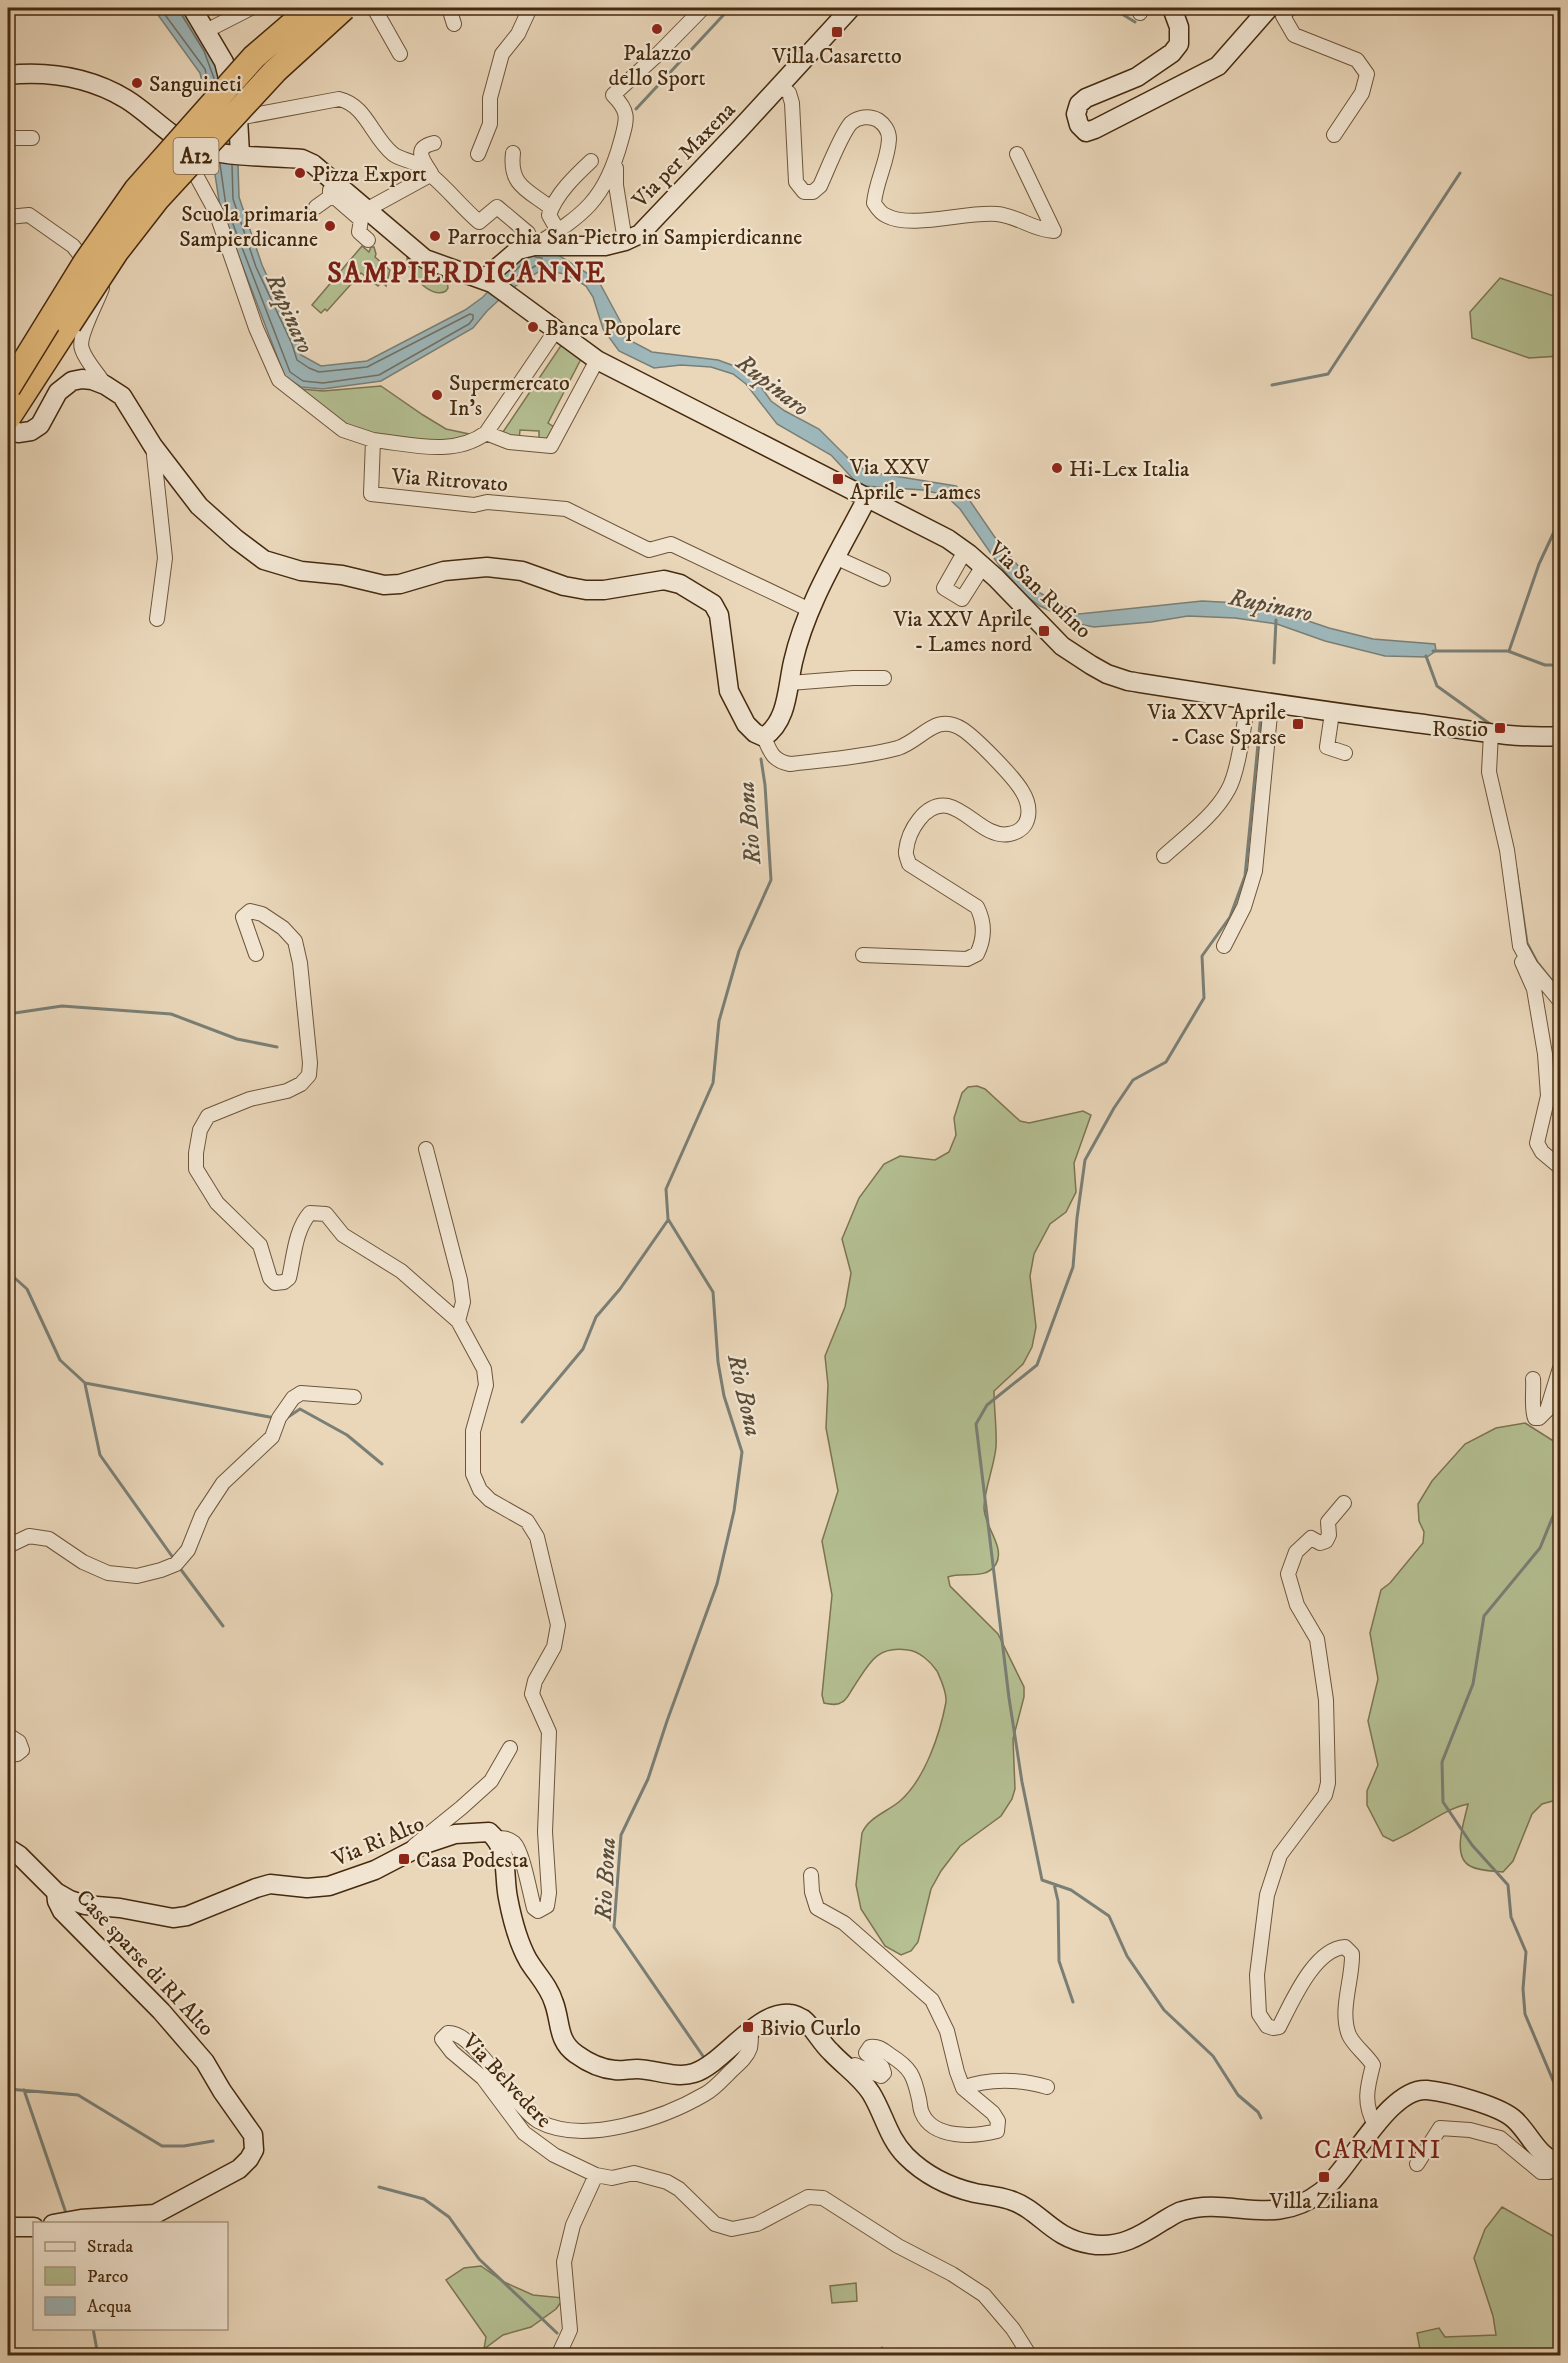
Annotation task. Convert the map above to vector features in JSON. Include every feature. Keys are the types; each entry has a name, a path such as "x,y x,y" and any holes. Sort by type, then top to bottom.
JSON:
{"highway":[{"name":"A12","path":"8,388 85,263 136,190 254,57 311,8"},
{"name":"A12","path":"11,426 116,252 158,198 275,71 345,8"}],"street":[{"path":"192,8 224,62 238,118 240,154"},
{"path":"206,31 251,8"},
{"path":"374,8 400,54"},
{"path":"449,8 454,24"},
{"path":"478,154 490,124 490,98 502,54 518,34 530,8"},
{"path":"238,118 339,99 350,101 393,154 418,165 442,184 452,198 479,222 497,207 528,232 534,246 586,209 603,190 616,160 626,120 625,106 613,95 703,8"},
{"name":"Via per Maxena","path":"494,285 518,250 534,246 605,246 640,234 851,8"},
{"path":"1172,8 1179,27 1179,44 1172,53 1137,77 1086,98 1079,104 1076,114 1079,125 1086,132 1218,66 1269,8"},
{"path":"1290,8 1283,16 1294,35 1358,60 1367,74 1362,93 1334,135"},
{"name":"Via San Rufino","path":"8,75 52,73 88,82 126,99 192,146 210,152 302,159 324,172 425,259 494,285 597,360 948,539 983,567 1062,646 1107,674 1128,681 1332,713 1491,733 1538,737 1560,736"},
{"path":"780,86 789,93 792,103 796,182 804,192 813,192 820,186 851,124 857,119 872,118 885,126 889,140 875,189 874,203 887,217 906,221 997,214 1023,220 1040,230 1054,231 1017,154"},
{"path":"8,138 32,138"},
{"path":"430,175 431,173 421,158 421,151 425,145 434,142"},
{"name":"Via Ritrovato","path":"192,146 197,177 216,212 256,328 279,380 343,430 373,440 371,494 474,505 487,502 566,509 649,550 671,544 810,610"},
{"path":"513,153 512,167 516,180 551,208"},
{"path":"616,160 616,185 625,241"},
{"path":"558,231 549,215 551,208 572,179 591,161"},
{"path":"366,210 430,175"},
{"path":"315,207 330,197 330,192 360,220 359,232 368,240"},
{"path":"8,217 29,215 73,246 103,283 95,308 81,335 81,349 105,385"},
{"path":"373,440 447,448 474,441 486,433 556,330"},
{"path":"486,433 509,442 550,446 597,360"},
{"path":"11,426 31,431 40,424 58,393 72,381 92,380 105,385 122,396 153,446 199,506 264,560 301,571 342,575 384,585 400,584 444,571 487,567 522,571 564,586 586,590 604,590 664,580 680,584 700,594 713,604 719,615 729,691 746,724 754,733 764,737 772,757 780,762 790,764 899,747 936,724 955,724 967,732 1022,791 1029,807 1028,821 1020,830 1010,834 999,834 948,806 934,807 924,813 908,841 905,853 909,864 977,907 982,917 984,933 977,954 967,959 863,955"},
{"path":"153,446 165,558 157,619"},
{"path":"764,737 780,722 798,645 810,610 867,498"},
{"path":"965,551 944,588 962,598 983,567"},
{"path":"837,558 883,579"},
{"path":"790,683 884,678"},
{"path":"1164,856 1209,815 1230,788 1242,739 1248,700"},
{"path":"1224,946 1244,907 1255,871 1271,704"},
{"path":"1332,713 1327,747 1345,753"},
{"path":"1491,733 1489,772 1507,850 1520,945 1519,956 1534,989 1543,1032 1548,1096 1537,1143 1542,1152 1560,1167"},
{"path":"256,954 243,917 250,911 262,914 283,928 295,941 300,963 310,1063 309,1075 301,1084 287,1091 250,1099 208,1116 200,1130 196,1169 217,1203 260,1245 270,1278 275,1283 281,1284 288,1278 305,1219 310,1213 326,1214 343,1234 401,1271 458,1322 484,1369 486,1385 472,1431 473,1474 480,1490 490,1500 527,1521 534,1530 558,1624 554,1647 535,1681 532,1694 549,1732 545,1833 549,1893 547,1906 542,1911 534,1908 521,1857 515,1844 504,1838 496,1838"},
{"path":"1520,945 1531,966 1560,1001"},
{"path":"426,1149 460,1280 463,1302 458,1322"},
{"path":"1533,1379 1535,1395 1533,1413 1535,1418 1539,1418 1547,1410 1560,1368"},
{"path":"8,1546 29,1536 49,1539 83,1562 108,1573 137,1576 176,1564 188,1550 202,1515 223,1483 272,1437 279,1418 293,1398 301,1392 354,1397"},
{"path":"1344,1503 1328,1522 1329,1535 1326,1541 1320,1543 1311,1538 1296,1552 1287,1574 1297,1605 1317,1639 1326,1700 1328,1784 1325,1795 1280,1855 1267,1895 1257,1976 1259,2014 1267,2026 1279,2027 1305,1979 1323,1956 1334,1948 1345,1947 1352,1954 1346,2021 1348,2034 1372,2065 1367,2110 1375,2125"},
{"path":"8,1735 19,1742 22,1750 17,1754 8,1755"},
{"path":"404,1855 491,1781 510,1749"},
{"name":"Via Ri Alto","path":"8,1848 19,1855 56,1892 85,1905 120,1908 173,1918 188,1916 270,1884 307,1888 329,1886 375,1870 425,1844 455,1834 489,1832 496,1838"},
{"path":"496,1838 503,1850 508,1899 520,1943 529,1961 548,1987 566,2046 585,2060 603,2068 615,2070 644,2069 682,2075 695,2073 711,2064 751,2030 774,2016 789,2014 803,2019 831,2052 870,2091 892,2139 904,2155 925,2172 947,2184 968,2191 1009,2199 1028,2208 1062,2236 1095,2245 1117,2246 1144,2233 1179,2211 1201,2207 1262,2212 1283,2210 1306,2201 1323,2191 1375,2125 1403,2097 1413,2091 1426,2090 1500,2109 1515,2119 1543,2155 1558,2163 1549,2172 1541,2172 1500,2139 1470,2130 1440,2128 1417,2164"},
{"path":"811,1875 812,1893 817,1908 844,1923 932,2000 947,2031 963,2088 993,2113 998,2121 997,2131 981,2135 947,2132 930,2124 921,2113 911,2072 901,2062 877,2047 870,2047 866,2053 882,2067 884,2073 881,2076 855,2065 849,2068"},
{"name":"Case sparse di RI Alto","path":"56,1892 62,1911 161,2011 205,2062 253,2135 254,2150 249,2160 239,2169 155,2214 81,2218 59,2222"},
{"name":"Via Belvedere","path":"751,2030 751,2046 746,2056 708,2093 639,2124 589,2130 564,2128 536,2120 491,2066 458,2034 452,2032 442,2039 483,2078 524,2133 554,2155 596,2175 612,2178 634,2173 667,2182 679,2189 715,2224 732,2229 757,2224 808,2197 823,2198 898,2246 952,2274 984,2295 1013,2329 1030,2355"},
{"path":"963,2088 979,2081 1035,2084 1047,2087"},
{"path":"558,2355 570,2330 564,2262 573,2225 596,2175"},
{"path":"8,2227 33,2227"}],"green space":[{"path":"362,246 369,252 371,247 374,247 375,257 390,270 386,286 382,282 378,286 361,273 327,311 325,309 321,313 312,305"},
{"path":"407,257 447,280 446,291 433,292 420,283 411,270"},
{"path":"1500,278 1560,298 1560,356 1529,358 1472,338 1470,312"},
{"path":"562,344 581,359 548,423 554,427 545,442 539,441 539,431 520,430 519,440 503,432"},
{"path":"381,386 446,429 474,435 448,445 362,433 348,428 301,389 323,391"},
{"path":"977,1086 985,1089 1020,1121 1029,1123 1083,1111 1091,1115 1074,1163 1076,1192 1066,1212 1050,1224 1034,1254 1030,1276 1036,1327 1032,1347 1023,1364 994,1391 996,1447 984,1507 998,1550 996,1564 992,1569 980,1574 948,1577 950,1586 998,1634 1024,1687 1024,1697 1013,1739 1015,1789 1012,1799 1001,1816 960,1846 941,1871 931,1889 918,1942 911,1951 901,1955 885,1946 861,1909 856,1885 862,1833 869,1823 900,1801 917,1781 935,1742 946,1694 937,1671 928,1661 912,1651 897,1649 888,1650 874,1658 844,1701 836,1704 824,1703 822,1695 832,1595 822,1541 838,1491 826,1428 828,1385 825,1356 845,1307 851,1273 842,1239 859,1198 884,1164 900,1156 935,1160 949,1152 956,1135 954,1118 962,1093 968,1087"},
{"path":"1525,1423 1560,1443 1560,1799 1542,1804 1532,1814 1513,1861 1503,1872 1478,1869 1464,1861 1460,1846 1468,1804 1449,1810 1393,1841 1383,1836 1367,1805 1367,1791 1378,1765 1368,1721 1378,1679 1370,1633 1381,1590 1390,1583 1423,1543 1424,1532 1419,1521 1418,1504 1432,1481 1465,1444 1496,1428"},
{"path":"1502,2207 1560,2240 1560,2355 1421,2355 1417,2333 1439,2328 1445,2337 1496,2335 1493,2316 1474,2258 1485,2229"},
{"path":"481,2266 504,2282 533,2295 564,2298 556,2309 531,2327 503,2335 484,2349 486,2337 446,2280 464,2268"},
{"path":"856,2283 857,2301 832,2303 830,2286"}],"water":[{"path":"153,8 183,8 194,22 218,70 238,164 239,197 262,265 298,343 301,355 321,366 367,361 465,310 483,297 527,251 555,253 598,280 631,341 652,352 718,360 740,368 756,380 771,401 819,429 853,463 867,471 956,486 968,498 994,536 1040,593 1079,614 1202,601 1239,603 1252,608 1276,610 1329,628 1373,639 1435,644 1436,651 1427,657 1385,656 1325,641 1277,624 1235,618 1188,616 1094,627 1079,624 1040,606 1025,595 999,565 960,509 945,495 923,490 865,486 854,480 831,455 777,424 746,384 733,374 711,367 681,365 654,368 619,351 603,329 593,297 586,286 568,275 543,269 512,288 487,311 473,328 381,381 323,389 301,387 285,377 220,207 214,168 213,129 200,73"}],"waterway":[{"path":"636,109 730,8"},
{"path":"1112,8 1135,22"},
{"path":"1272,385 1328,374 1460,173"},
{"path":"1509,651 1539,564 1560,519"},
{"path":"1274,663 1276,620"},
{"name":"Rupinaro","path":"1433,651 1508,651 1545,665 1560,665"},
{"path":"1426,656 1437,686 1490,724"},
{"path":"1261,714 1245,876 1230,917 1202,956 1204,998 1166,1062 1133,1080 1114,1108 1085,1160 1073,1267 1037,1365 987,1405 976,1424 1009,1698 1022,1782 1042,1880 1071,1890 1109,1916 1127,1956 1164,2010 1213,2056 1238,2095 1258,2112 1261,2118"},
{"name":"Rio Bona","path":"705,2059 614,1927 621,1835 648,1779 717,1584 734,1511 742,1452 724,1396 718,1362 713,1292 668,1219 666,1189 713,1083 719,1021 739,951 771,880 765,785 761,759"},
{"path":"1516,869 1527,943 1537,962 1560,991"},
{"path":"8,1014 62,1006 171,1014 237,1039 277,1047"},
{"path":"522,1422 583,1349 596,1317 620,1289 668,1220"},
{"path":"8,1272 27,1289 60,1360 85,1383 275,1418"},
{"path":"85,1384 100,1455 174,1559"},
{"path":"285,1419 300,1409 347,1435 382,1464"},
{"path":"1560,1499 1540,1548 1484,1616 1473,1684 1442,1762 1443,1802 1472,1845 1508,1885 1511,1917 1526,1952 1523,1989 1525,2014 1560,2097"},
{"path":"179,1567 223,1626"},
{"path":"1054,1884 1058,1901 1059,1961 1073,2002"},
{"path":"8,2089 78,2095 162,2146 184,2146 213,2141"},
{"path":"24,2090 67,2216"},
{"path":"379,2187 424,2199 449,2217 479,2259 557,2333"},
{"path":"93,2330 98,2356"},
{"path":"882,2348 883,2356"}],"place":[{"name":"Palazzo dello Sport","path":"657,29"},
{"name":"Villa Casaretto","path":"837,32"},
{"name":"Sanguineti","path":"137,83"},
{"name":"Pizza Export","path":"300,173"},
{"name":"Scuola primaria Sampierdicanne","path":"330,226"},
{"name":"Parrocchia San Pietro in Sampierdicanne","path":"435,236"},
{"name":"Banca Popolare","path":"533,327"},
{"name":"Supermercato In's","path":"437,395"},
{"name":"Hi-Lex Italia","path":"1057,468"},
{"name":"Via XXV Aprile - Lames","path":"838,479"},
{"name":"Via XXV Aprile - Lames nord","path":"1044,631"},
{"name":"Via XXV Aprile - Case Sparse","path":"1298,724"},
{"name":"Rostio","path":"1500,728"},
{"name":"Casa Podesta","path":"404,1859"},
{"name":"Bivio Curlo","path":"748,2027"},
{"name":"Villa Ziliana","path":"1324,2177"}],"district":[{"name":"SAMPIERDICANNE","path":"467,272"},
{"name":"CARMINI","path":"1378,2149"}]}
